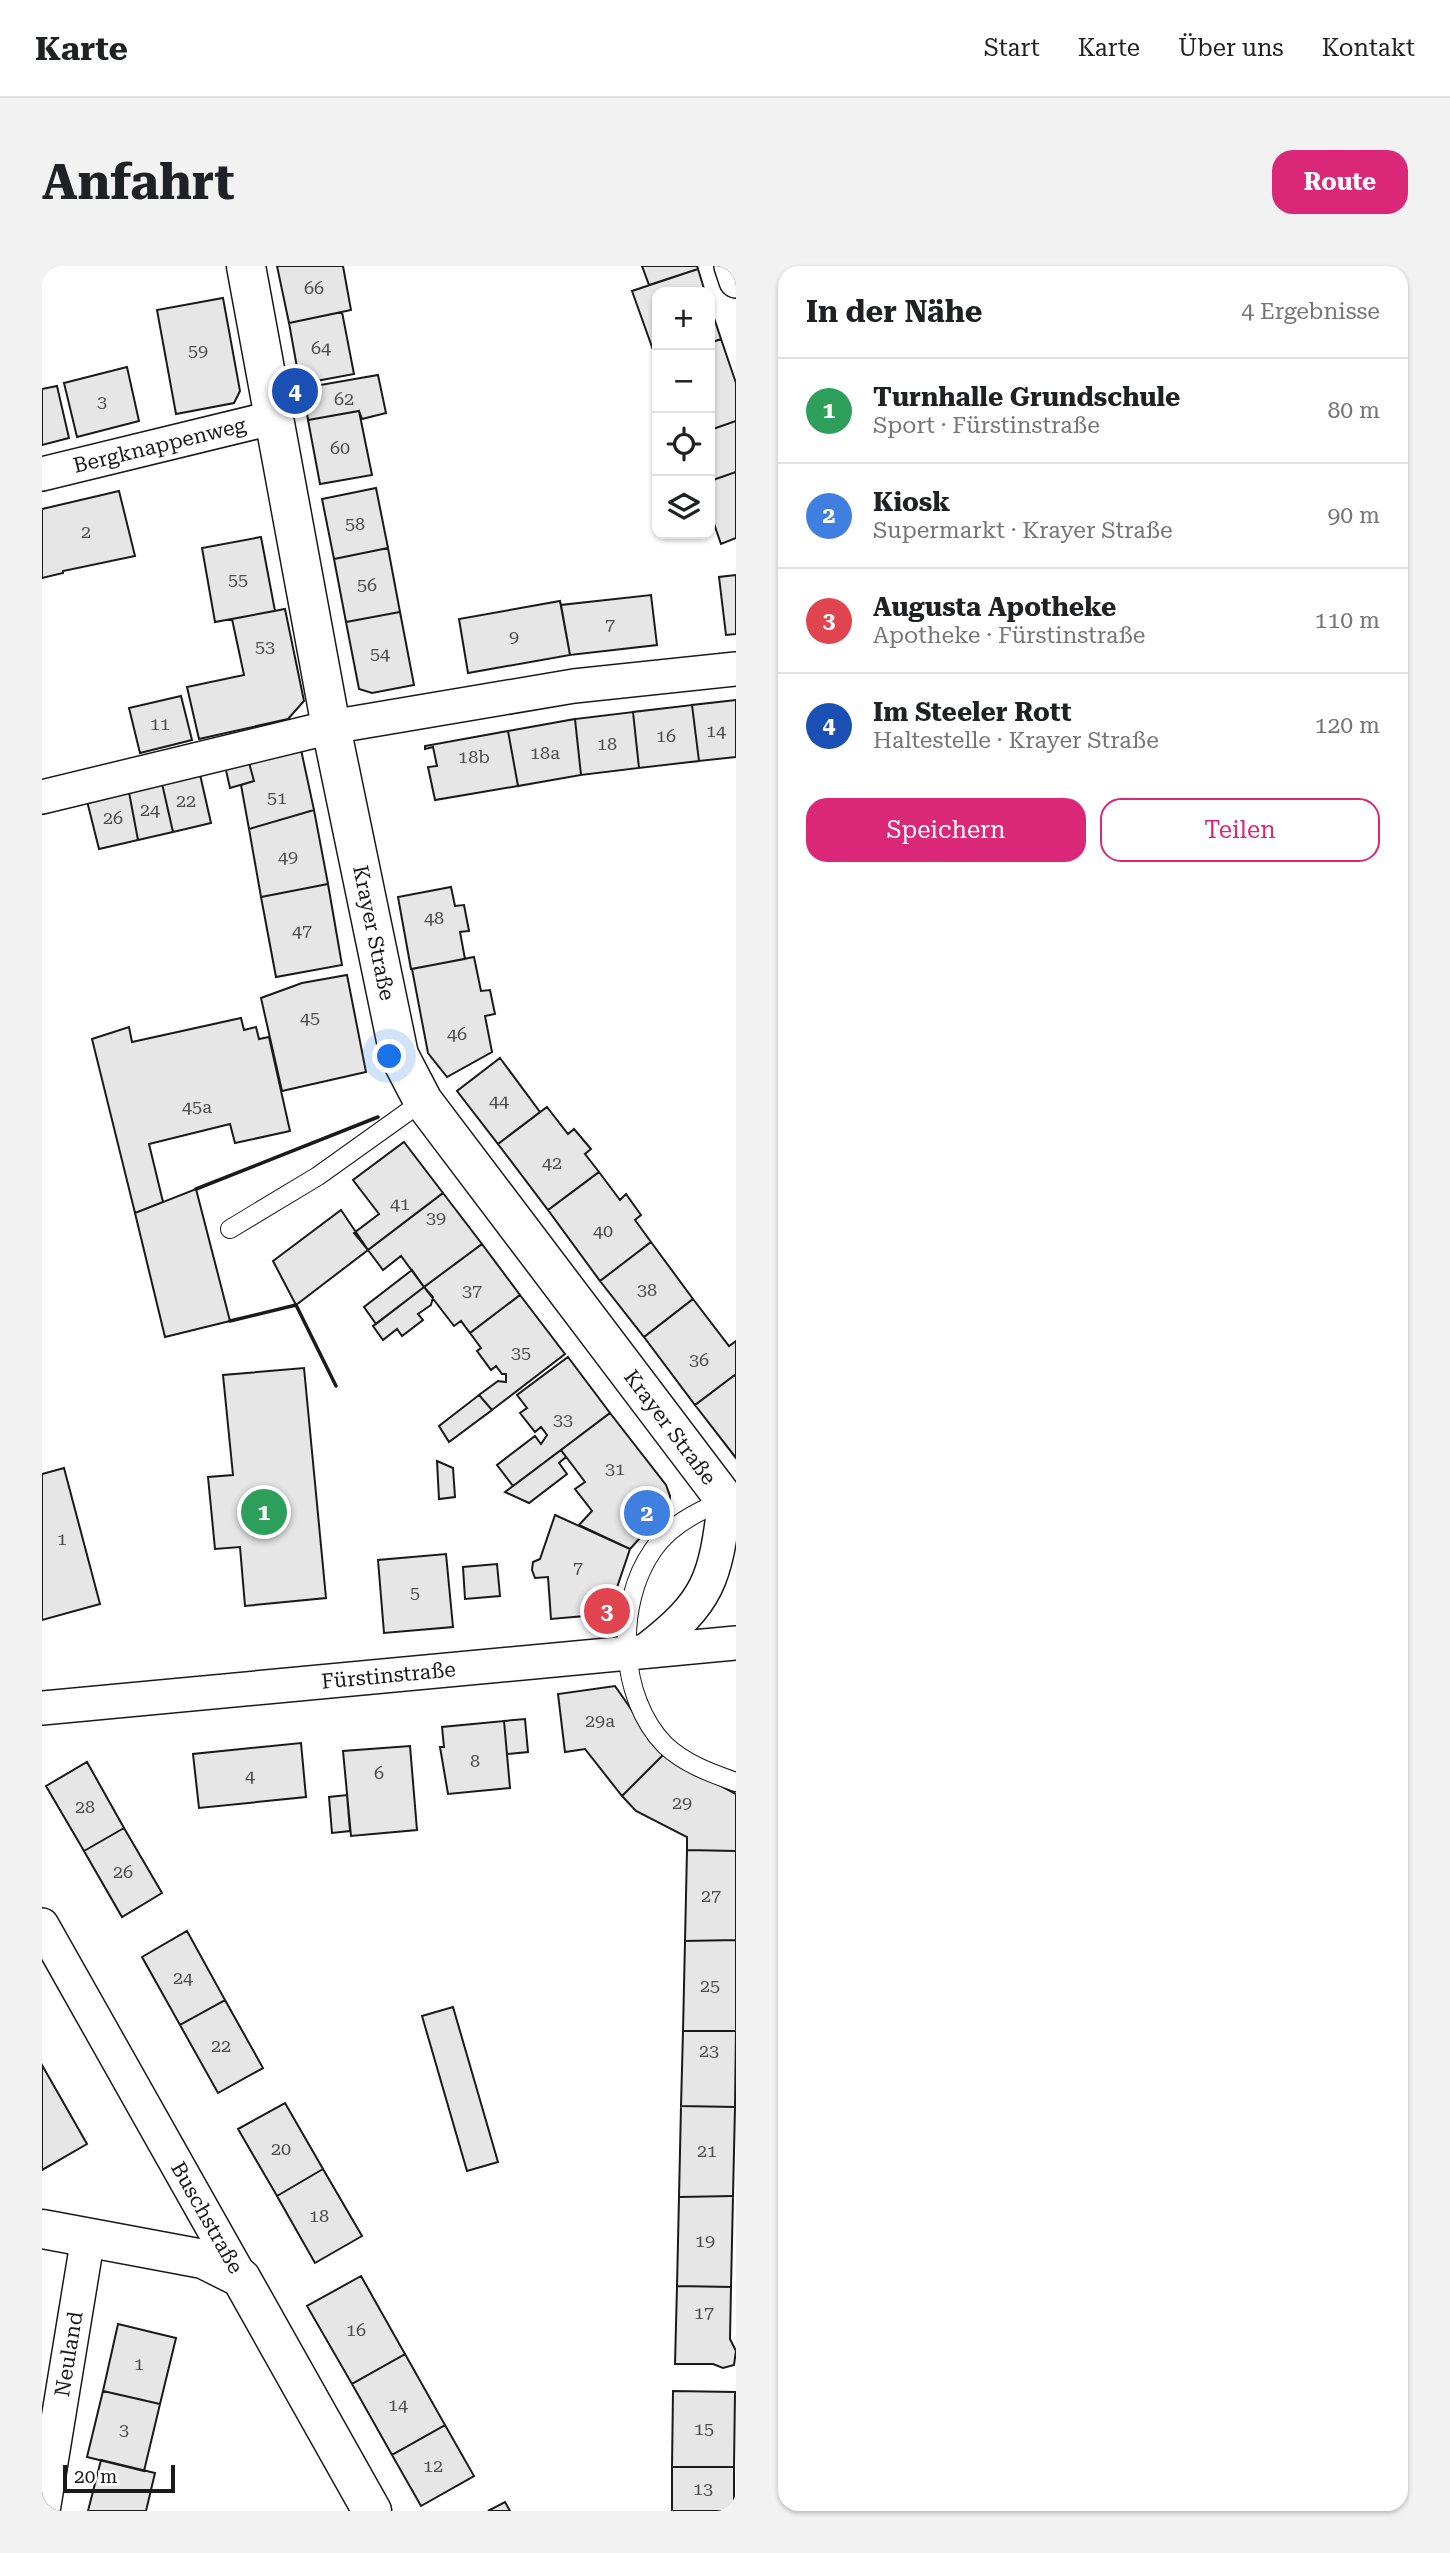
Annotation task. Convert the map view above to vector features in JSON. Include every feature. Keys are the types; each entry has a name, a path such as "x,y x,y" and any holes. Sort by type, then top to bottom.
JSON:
{"main road":[{"name":"Krayer Straße","path":"246,266 276,417 331,727 399,1055 423,1101 732,1506"},
{"path":"42,2229 203,2259 241,2278"},
{"name":"Buschstraße","path":"241,2278 372,2511"}],"street":[{"path":"731,266 736,281"},
{"name":"Bergknappenweg","path":"42,474 276,417"},
{"path":"42,797 331,727 574,686 736,669"},
{"name":"Krayer Straße","path":"636,1653 680,1625 706,1590 715,1569 732,1506"},
{"name":"Fürstinstraße","path":"42,1707 736,1643"},
{"name":"Buschstraße","path":"42,1925 241,2278"},
{"name":"Neuland","path":"43,2511 88,2237"}],"lane":[{"path":"230,1229 318,1176 423,1101"},
{"path":"732,1506 681,1522 653,1550 639,1576 627,1612 636,1653 636,1699 665,1744 697,1768 736,1782"}],"building":[{"path":"277,266 343,266 351,310 289,323"},
{"path":"642,266 697,266 698,269 649,285"},
{"path":"698,269 703,287 652,287 652,347 632,291"},
{"path":"223,298 240,391 234,403 176,414 157,310"},
{"path":"342,312 354,374 300,384 289,323"},
{"path":"715,321 721,339 715,341"},
{"path":"721,339 736,383 736,421 715,428 715,350 715,341"},
{"path":"127,367 139,421 77,437 64,383"},
{"path":"378,375 386,413 362,419 359,411 308,420 303,388"},
{"path":"57,386 69,438 42,445 42,389"},
{"path":"359,411 372,475 320,484 308,420"},
{"path":"736,421 736,472 715,479 715,476 715,428"},
{"path":"736,472 736,538 721,544 715,527 715,479"},
{"path":"376,488 388,548 334,559 322,499"},
{"path":"119,491 135,556 42,578 42,509"},
{"path":"261,537 275,611 215,622 202,548"},
{"path":"388,548 400,612 346,622 334,559"},
{"path":"736,575 736,634 726,635 719,577"},
{"path":"651,595 657,645 570,655 561,605"},
{"path":"560,601 570,655 468,673 459,619"},
{"path":"285,609 304,701 288,719 199,739 187,687 244,675 232,619"},
{"path":"400,612 414,685 372,693 359,689 346,622"},
{"path":"181,696 192,740 140,753 129,708"},
{"path":"736,700 736,757 699,761 692,705"},
{"path":"692,705 699,761 639,768 633,712"},
{"path":"633,712 639,768 581,775 575,719"},
{"path":"575,719 581,775 518,786 508,731"},
{"path":"508,731 518,786 435,800 428,767 437,766 433,747 425,749 425,746"},
{"path":"300,745 314,810 249,829 241,785 254,781 248,759"},
{"path":"248,759 254,781 230,788 225,766"},
{"path":"199,770 211,823 173,832 161,779"},
{"path":"161,779 173,832 138,840 128,787"},
{"path":"128,787 138,840 99,849 86,797"},
{"path":"314,810 328,884 261,897 249,829"},
{"path":"328,884 342,965 276,977 261,897"},
{"path":"451,887 455,906 464,905 469,931 460,932 465,959 411,969 398,897"},
{"path":"474,957 481,991 490,990 495,1014 485,1016 492,1052 447,1077 428,1053 412,969"},
{"path":"347,975 366,1072 282,1091 261,998 302,983"},
{"path":"241,1018 244,1030 256,1027 259,1039 269,1037 290,1131 235,1143 230,1124 149,1144 163,1202 135,1213 92,1039 129,1027 132,1042"},
{"path":"500,1058 540,1112 498,1144 457,1091"},
{"path":"547,1107 568,1134 574,1129 591,1149 585,1154 599,1172 548,1210 498,1144"},
{"path":"404,1142 443,1193 368,1250 354,1233 379,1214 353,1180"},
{"path":"599,1172 620,1200 626,1194 641,1215 635,1220 651,1242 600,1281 548,1210"},
{"path":"196,1189 230,1321 165,1337 135,1213"},
{"path":"443,1193 482,1244 424,1287 401,1256 383,1270 368,1250"},
{"path":"341,1210 368,1250 296,1305 273,1261"},
{"path":"651,1242 693,1299 644,1337 600,1281"},
{"path":"482,1244 520,1295 470,1333 461,1321 454,1326 424,1287"},
{"path":"412,1270 424,1287 376,1324 364,1307"},
{"path":"424,1287 433,1297 431,1305 418,1314 423,1320 402,1336 397,1329 383,1340 373,1326"},
{"path":"520,1295 565,1354 492,1410 479,1395 498,1381 506,1382 506,1374 502,1374 496,1366 491,1370 477,1351 481,1348 470,1333"},
{"path":"693,1299 729,1346 736,1341 736,1374 695,1405 644,1337"},
{"path":"568,1357 610,1413 513,1486 497,1465 535,1436 541,1444 547,1435 541,1427 535,1432 520,1413 527,1408 517,1395"},
{"path":"304,1368 326,1598 245,1606 240,1547 215,1549 208,1477 233,1475 223,1375"},
{"path":"736,1374 736,1458 695,1405"},
{"path":"479,1395 492,1410 449,1442 439,1426"},
{"path":"610,1413 666,1485 670,1496 669,1506 630,1549 579,1525 592,1511 575,1489 585,1482 561,1450"},
{"path":"561,1450 566,1457 559,1463 567,1474 529,1503 505,1492"},
{"path":"437,1461 453,1468 455,1497 439,1499"},
{"path":"64,1468 100,1604 42,1620 42,1474"},
{"path":"555,1515 630,1549 608,1614 551,1619 548,1577 535,1578 532,1570 533,1562 540,1559"},
{"path":"446,1554 453,1627 384,1633 378,1560"},
{"path":"497,1564 500,1596 465,1599 463,1567"},
{"path":"615,1686 663,1755 622,1796 585,1749 565,1752 558,1694"},
{"path":"525,1719 528,1752 507,1754 504,1721"},
{"path":"504,1721 510,1788 448,1794 440,1747 444,1747 442,1727"},
{"path":"301,1743 306,1797 199,1808 193,1754"},
{"path":"410,1746 417,1830 351,1836 343,1751"},
{"path":"663,1755 736,1794 736,1851 687,1850 687,1837 636,1811 622,1796"},
{"path":"87,1762 124,1828 84,1851 46,1786"},
{"path":"347,1795 350,1831 332,1833 329,1797"},
{"path":"124,1828 162,1893 122,1917 84,1851"},
{"path":"687,1850 736,1851 736,1940 685,1941"},
{"path":"187,1931 225,2000 180,2025 142,1957"},
{"path":"736,1940 736,2031 683,2031 685,1941"},
{"path":"225,2000 263,2068 218,2093 180,2025"},
{"path":"453,2007 498,2162 467,2171 422,2016"},
{"path":"683,2031 736,2031 735,2107 681,2106"},
{"path":"42,2065 87,2144 42,2170"},
{"path":"285,2103 323,2169 277,2196 238,2129"},
{"path":"681,2106 735,2107 733,2196 679,2197"},
{"path":"323,2169 362,2236 315,2263 277,2196"},
{"path":"733,2196 731,2287 677,2286 679,2197"},
{"path":"361,2276 405,2354 352,2384 307,2306"},
{"path":"677,2286 731,2287 730,2339 736,2351 734,2365 723,2368 713,2364 675,2364"},
{"path":"118,2324 176,2338 160,2404 103,2391"},
{"path":"405,2354 445,2425 392,2455 352,2384"},
{"path":"103,2391 160,2404 144,2471 87,2457"},
{"path":"673,2391 735,2392 734,2467 672,2467"},
{"path":"445,2425 474,2476 421,2506 392,2455"},
{"path":"101,2460 155,2473 146,2511 88,2511"},
{"path":"672,2467 734,2467 734,2511 672,2511"},
{"path":"505,2502 510,2511 488,2511"}],"wall":[{"path":"196,1189 378,1117"},
{"path":"230,1321 296,1305 336,1386"}],"place":[{"name":"Im Steeler Rott","path":"295,391"},
{"name":"Turnhalle Grundschule","path":"264,1512"},
{"name":"Kiosk","path":"647,1513"},
{"name":"Augusta Apotheke","path":"607,1611"}]}
